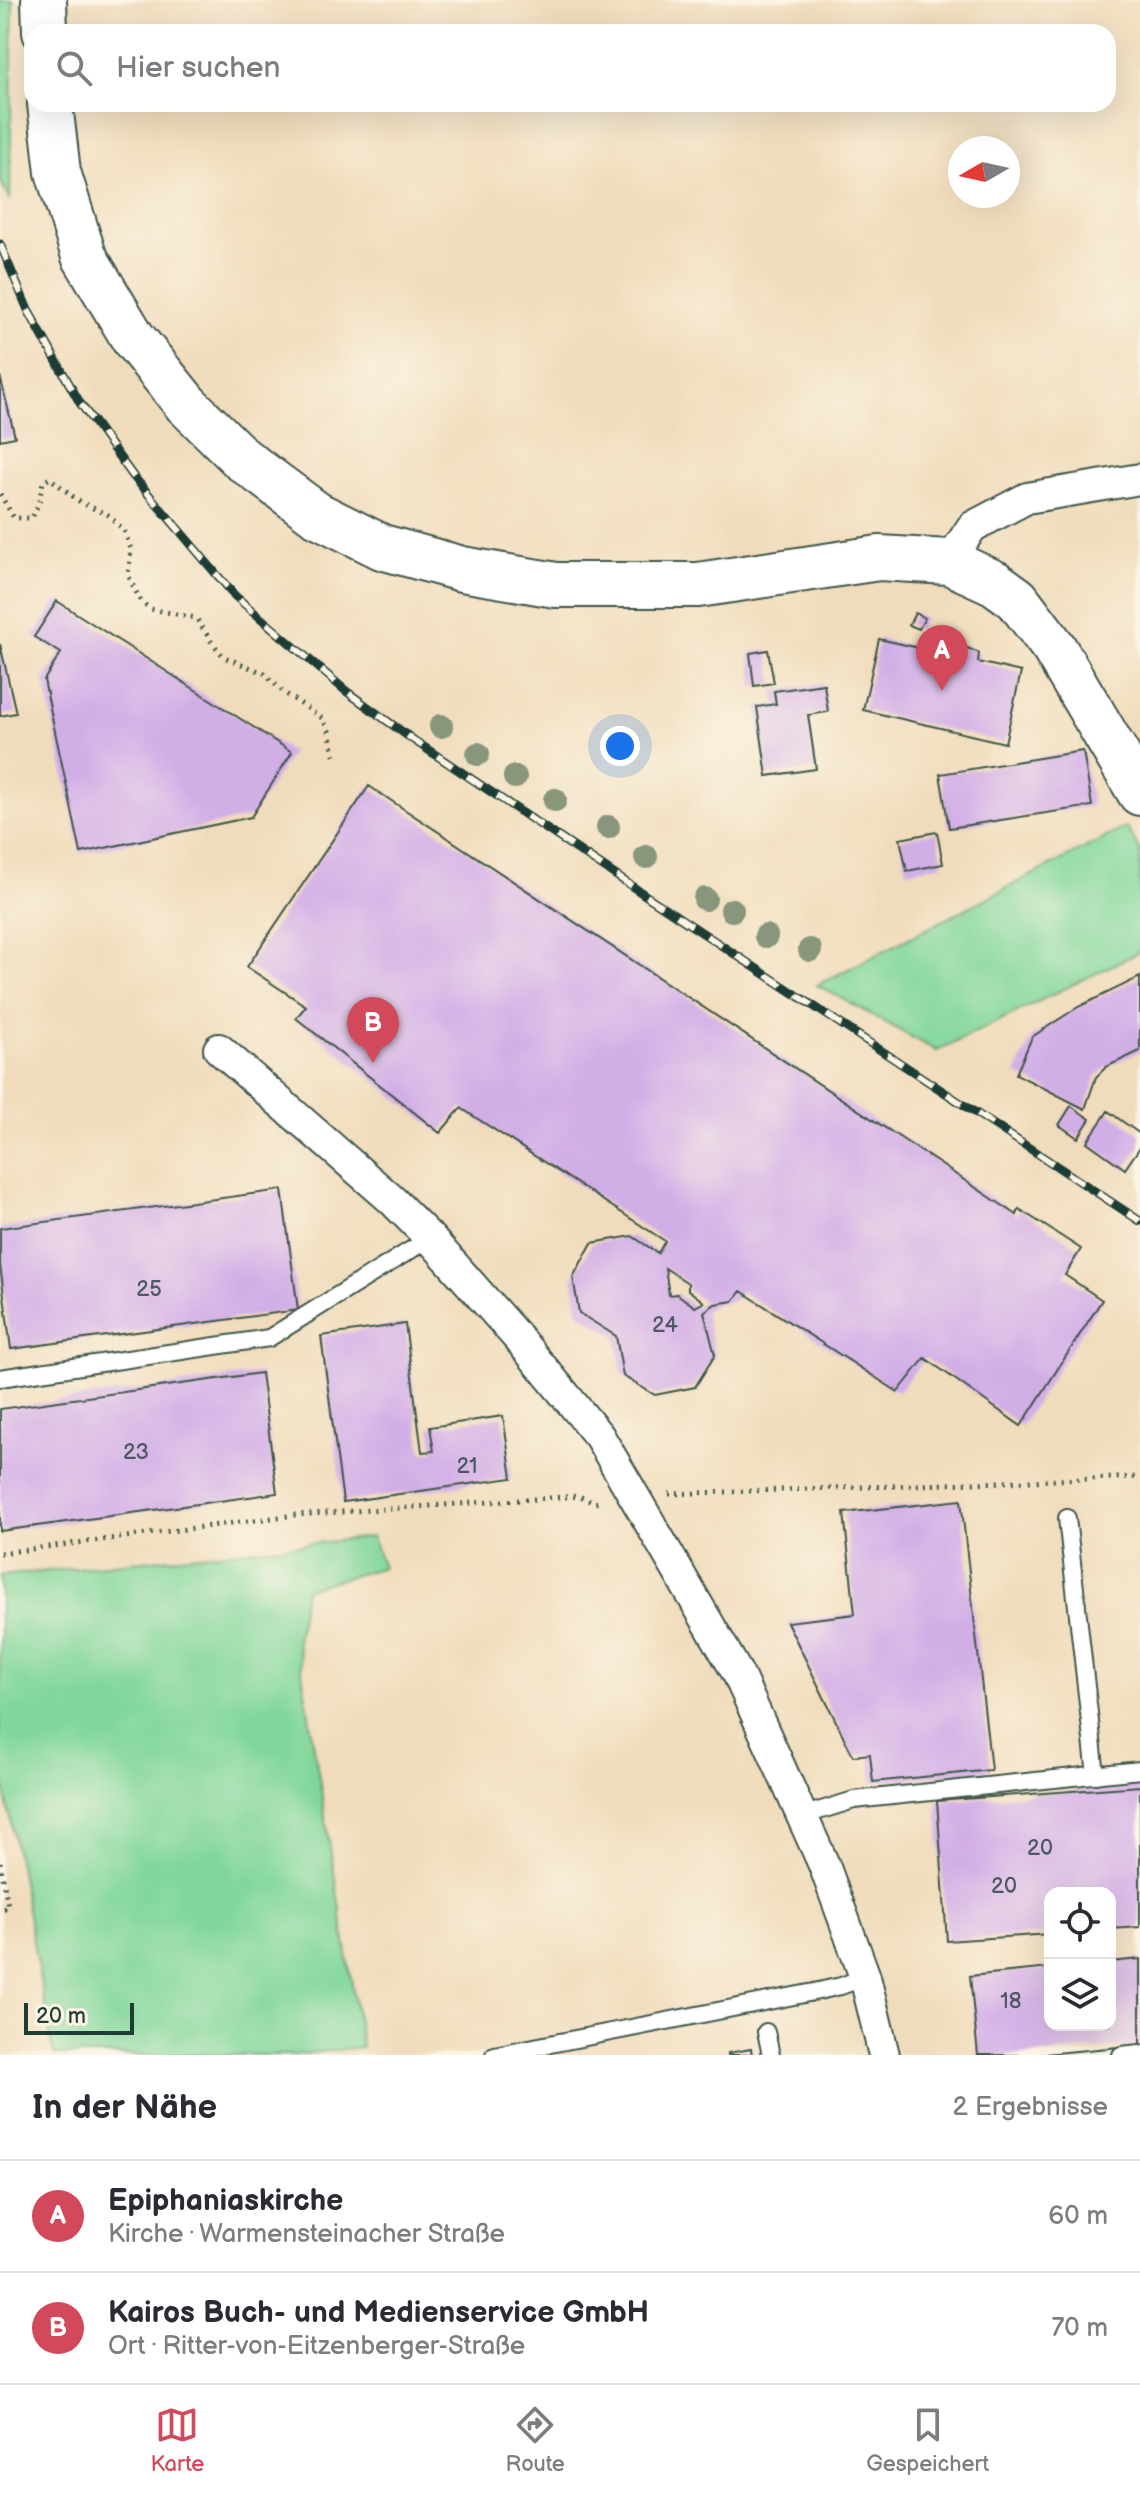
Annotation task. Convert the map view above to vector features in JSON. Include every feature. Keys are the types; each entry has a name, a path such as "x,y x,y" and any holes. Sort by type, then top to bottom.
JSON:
{"street":[{"path":"44,0 45,24"},
{"path":"51,112 58,172 84,256 133,338 186,404 242,459 316,514 382,547 462,569 556,585 698,585 879,558 949,562 995,583 1017,599 1054,648 1135,773"},
{"path":"949,562 972,527 1027,498 1140,479"},
{"path":"219,1049 392,1200 430,1238 599,1436 738,1674 824,1865 865,1977 884,2055"}],"lane":[{"path":"0,1378 269,1338 430,1238"},
{"path":"1067,1518 1096,1775"},
{"path":"802,1816 854,1800 1140,1770"},
{"path":"494,2055 814,1992 865,1977"},
{"path":"766,2032 771,2055"},
{"path":"1121,2055 1140,2053"}],"path":[{"path":"0,494 14,518 32,518 43,482 50,478 80,502 108,515 124,530 131,549 128,575 141,602 151,609 196,618 224,657 264,673 283,692 322,718 329,731 335,758"},
{"path":"0,1553 295,1515 579,1496 594,1503 686,1492 1140,1477"},
{"path":"294,1504 295,1515"},
{"path":"0,1862 8,1906 0,1911"}],"green space":[{"path":"0,0 13,0 10,201 0,179"},
{"path":"1126,827 1140,850 1140,952 937,1051 817,985"},
{"path":"372,1537 383,1567 305,1589 297,1641 362,2047 295,2055 54,2055 0,1763 0,1576"}],"building":[{"path":"0,376 15,437 0,440"},
{"path":"57,601 292,752 251,817 81,853 44,680 61,653 34,637"},
{"path":"915,613 925,618 919,629 909,625"},
{"path":"939,636 979,653 978,662 1021,672 1005,743 863,710 879,639 933,651"},
{"path":"0,644 16,713 0,716"},
{"path":"768,650 774,683 754,686 750,653"},
{"path":"824,684 828,712 808,715 816,769 767,776 757,707 776,704 774,691"},
{"path":"1083,751 1092,806 949,828 940,774"},
{"path":"369,786 1017,1215 1019,1209 1081,1249 1065,1275 1102,1300 1021,1426 925,1358 898,1392 741,1291 733,1301 715,1304 704,1312 715,1355 695,1387 655,1395 623,1376 616,1336 579,1313 573,1277 592,1243 632,1236 658,1253 665,1241 461,1108 440,1133 296,1018 306,1006 247,967","holes":["665,1268 688,1283 688,1290 704,1302 695,1307 677,1294 669,1295"]},
{"path":"937,832 943,864 907,871 900,839"},
{"path":"1140,977 1140,1051 1106,1067 1096,1077 1085,1109 1016,1074 1032,1037 1078,1007"},
{"path":"1071,1106 1090,1119 1078,1138 1059,1125"},
{"path":"1108,1111 1140,1134 1140,1147 1125,1169 1087,1142"},
{"path":"282,1190 298,1310 11,1349 0,1265 0,1228"},
{"path":"405,1324 422,1452 434,1451 430,1427 503,1416 512,1478 343,1502 321,1336"},
{"path":"261,1373 277,1493 0,1531 0,1409"},
{"path":"961,1500 991,1770 873,1782 870,1754 853,1756 787,1622 855,1614 844,1513"},
{"path":"1140,1786 1140,1927 1116,1929 1116,1887 1044,1887 1044,1934 947,1941 937,1801"},
{"path":"1140,1959 1140,2045 1034,2055 978,2055 970,1976 1044,1969 1044,2031 1116,2031 1116,1961"},
{"path":"751,2049 752,2055 728,2055 728,2053"}],"railway":[{"path":"0,244 28,310 80,403 133,476 235,596 346,691 412,739 1140,1221"}],"place":[{"name":"Epiphaniaskirche","path":"942,691"},
{"name":"Kairos Buch- und Medienservice GmbH","path":"373,1063"}]}
